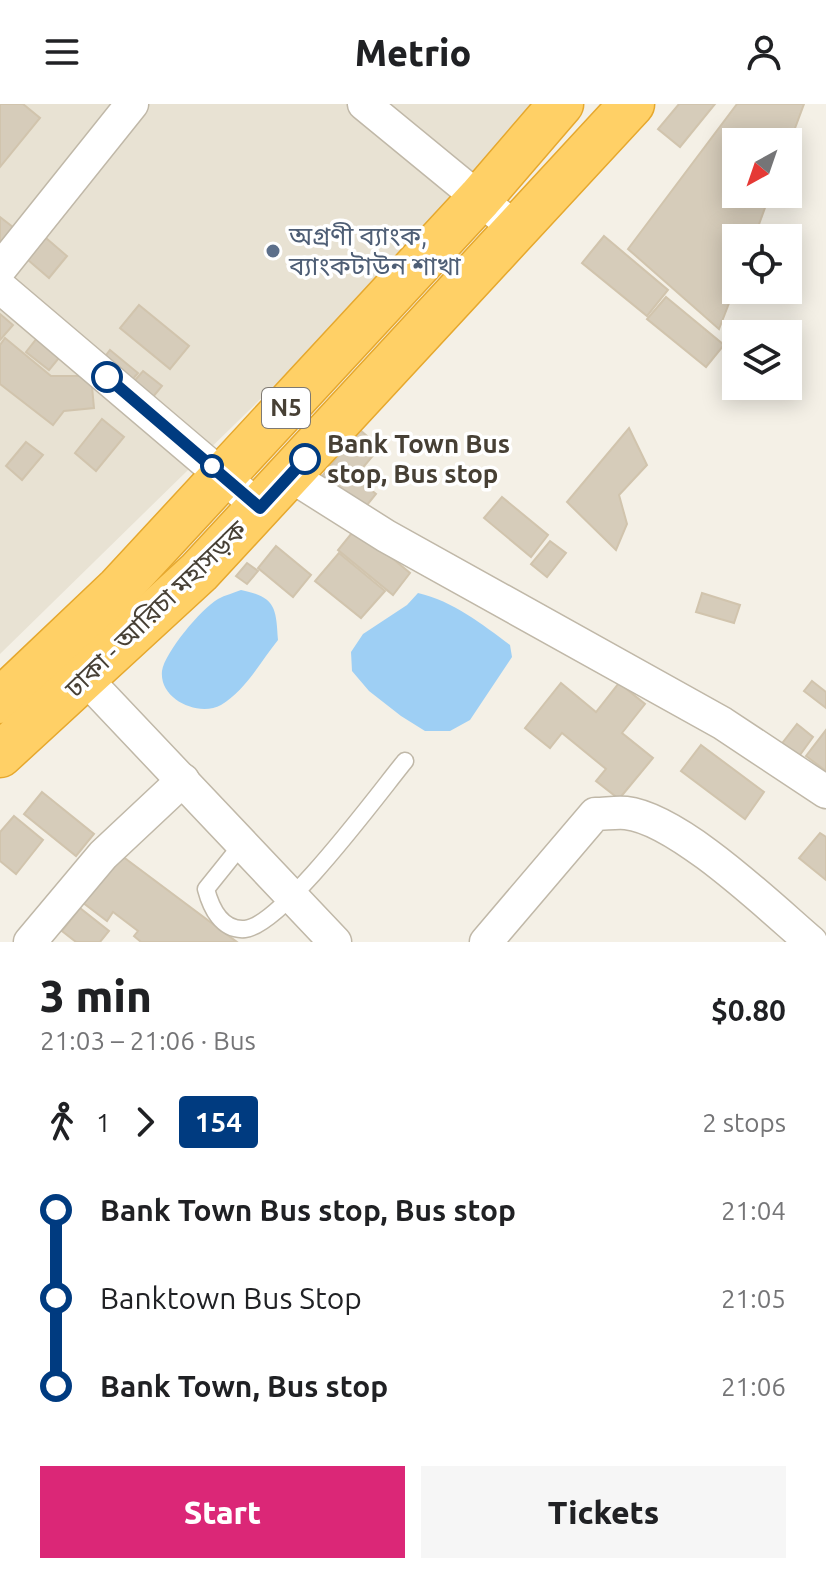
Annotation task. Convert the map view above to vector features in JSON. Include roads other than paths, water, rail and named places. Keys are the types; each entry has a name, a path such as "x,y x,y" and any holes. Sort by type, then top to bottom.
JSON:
{"highway":[{"name":"ঢাকা - আরিচা মহাসড়ক","path":"0,701 119,588 480,198 561,104"},
{"name":"ঢাকা - আরিচা মহাসড়ক","path":"0,755 199,572 632,104"}],"street":[{"path":"0,269 132,104"},
{"path":"364,104 515,228"},
{"path":"0,287 260,508"},
{"path":"291,476 386,536 722,723 826,792"},
{"path":"86,679 335,942"},
{"path":"30,942 103,855 183,780"},
{"path":"486,942 595,814 626,813 662,824 675,833 726,869 811,942"}],"lane":[{"path":"243,843 206,889 212,910 230,927 247,929 293,897 405,761"}],"water":[{"path":"241,590 268,600 275,612 278,640 245,684 221,705 202,709 182,703 167,690 163,681 165,663 202,612 218,599"},
{"path":"418,593 455,607 510,645 512,657 470,720 450,731 425,731 369,691 352,671 351,652 363,634 407,605"}],"place":[{"name":"অগ্রণী ব্যাংক, ব্যাংকটাউন শাখা","path":"273,251"},
{"name":"Bank Town Bus stop, Bus stop","path":"305,459"}]}
